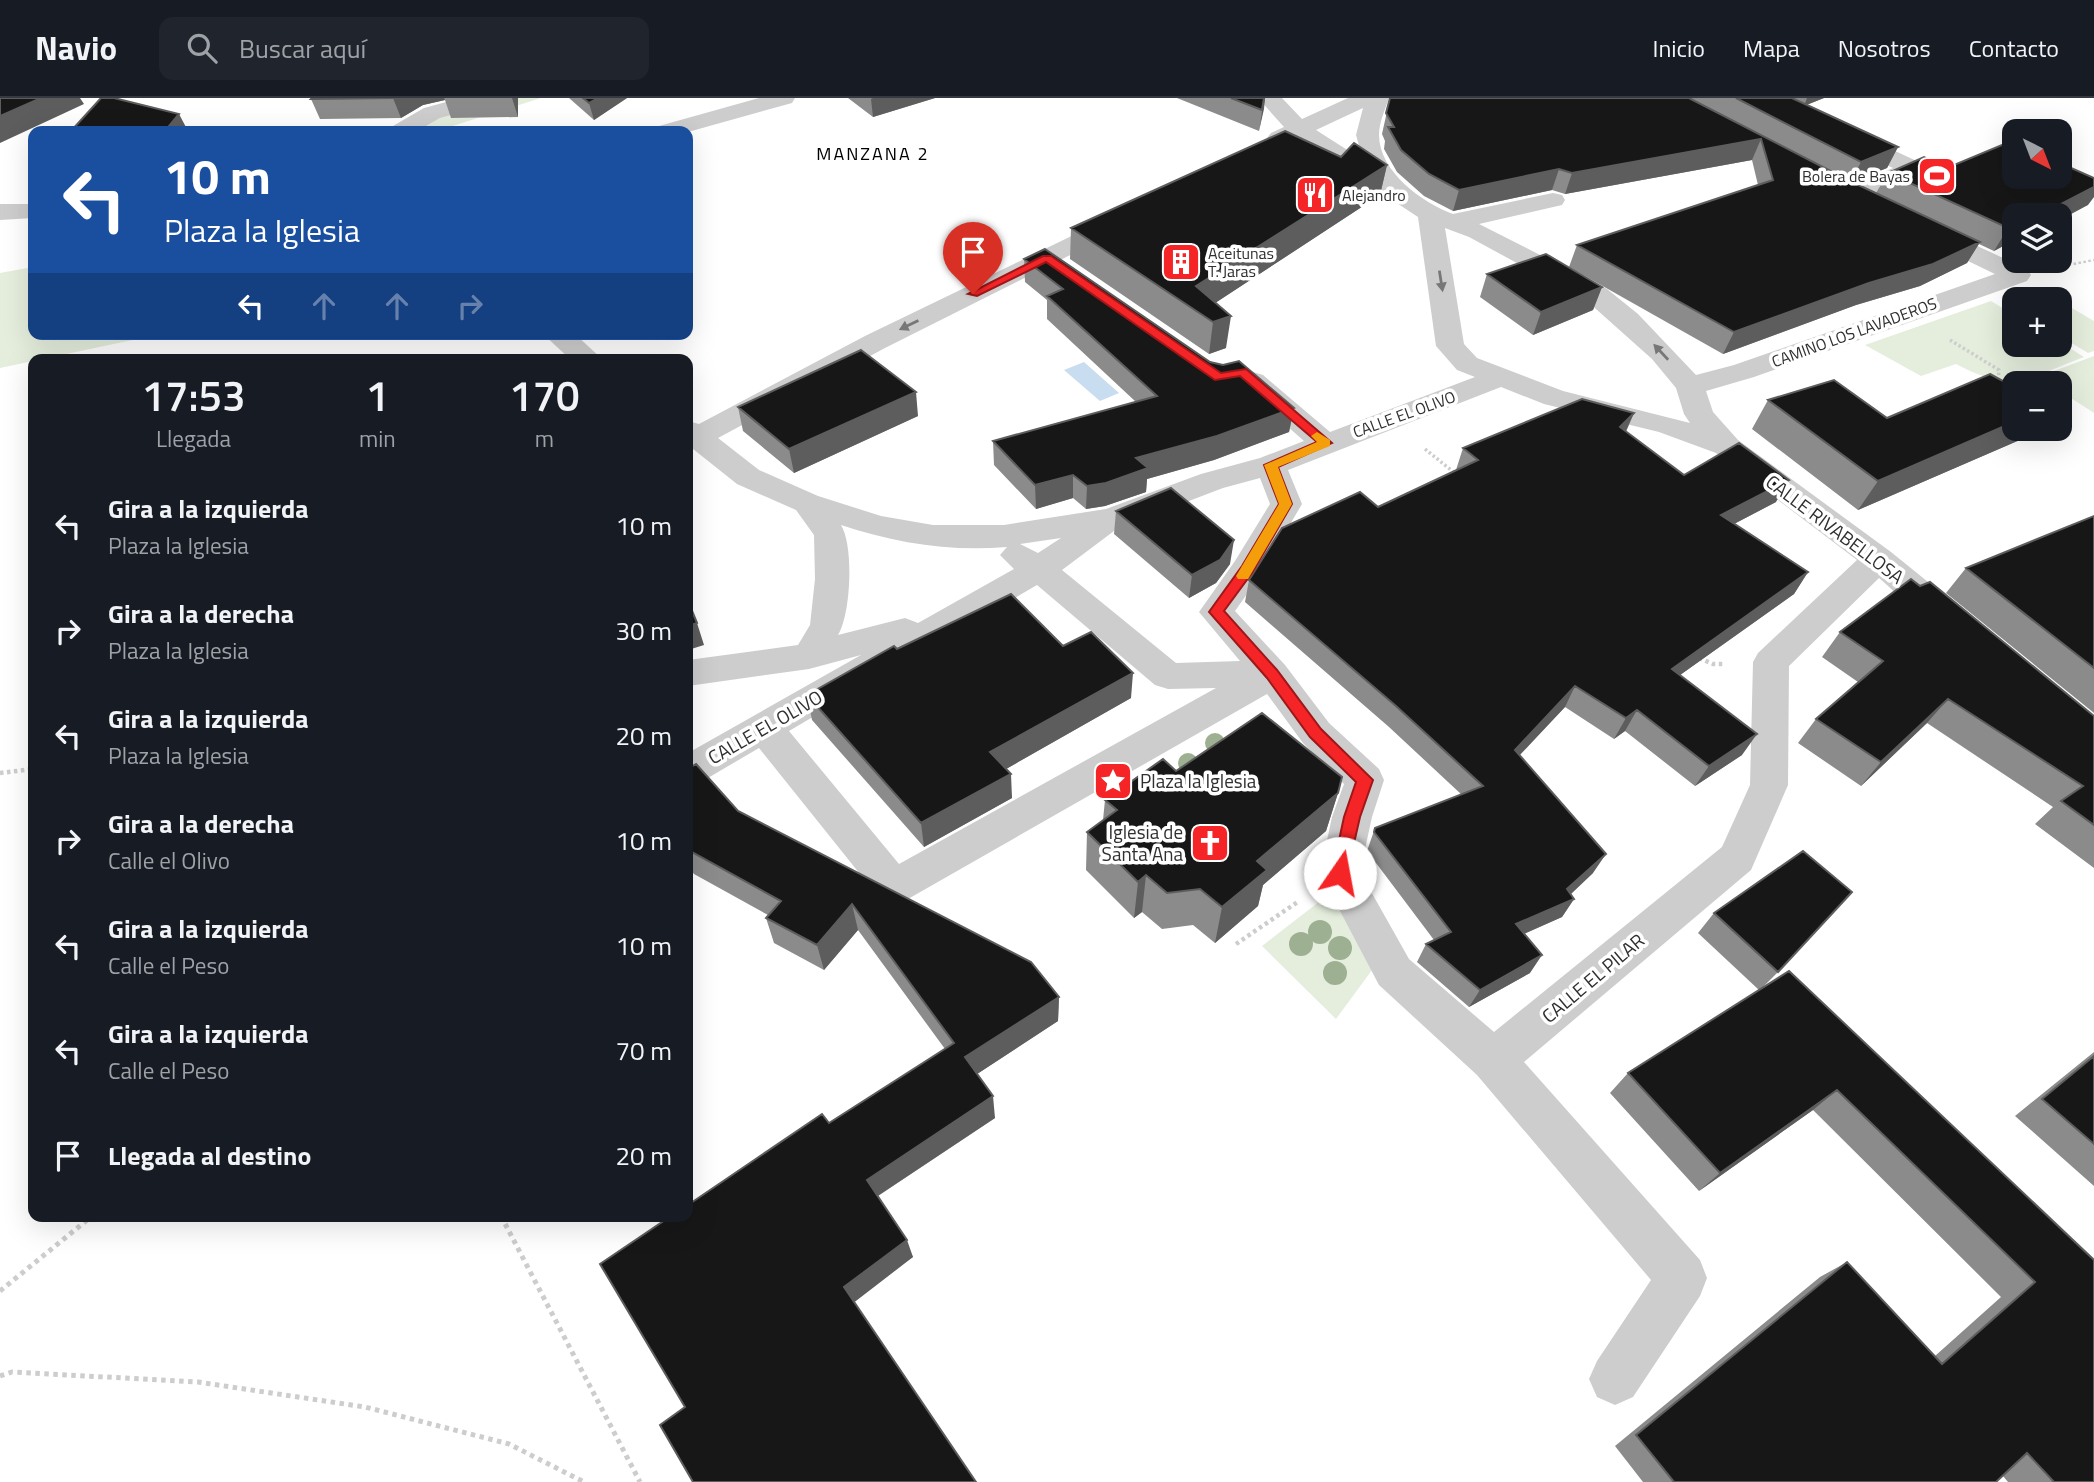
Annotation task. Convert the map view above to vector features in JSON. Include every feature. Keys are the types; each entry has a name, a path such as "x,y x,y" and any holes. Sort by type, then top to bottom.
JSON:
{"street":[{"path":"410,126 432,113 486,98"},
{"path":"685,126 783,98"},
{"name":"CALLE RIVABELLOSA","path":"1269,98 1298,128 1441,218 1541,263 1597,295 1662,353 1689,386 1699,414 1727,447 1879,560 1976,640"},
{"path":"1262,147 1366,98"},
{"path":"1378,98 1366,137 1374,160 1398,191"},
{"path":"1763,98 1913,168 1849,195"},
{"path":"1825,182 1873,206"},
{"path":"1441,218 1553,200"},
{"path":"693,434 874,342 1059,266 1143,208"},
{"path":"0,212 28,211"},
{"name":"CALLE EL OLIVO","path":"1441,218 1450,346 1467,364 1554,398 1668,425 1727,447"},
{"name":"CAMINO LOS LAVADEROS","path":"1689,386 1744,371 2018,275 1909,223"},
{"path":"564,340 582,354"},
{"path":"1231,374 1242,372 1325,443"},
{"name":"CALLE EL OLIVO","path":"693,434 748,477 807,503 878,526 933,536 990,536 1111,519 1212,481 1271,465 1499,378"},
{"path":"1271,465 1286,504 1247,569 1216,612 1272,674 1316,733 1365,780 1352,817 1340,873 1395,972 1493,1060 1682,1278 1615,1379"},
{"path":"807,503 830,534 832,579 827,625 809,656"},
{"name":"CALLE EL OLIVO","path":"693,768 1038,570 1111,519"},
{"path":"990,536 1038,570 1168,676 1272,674"},
{"path":"1771,662 1879,560"},
{"name":"CALLE EL OLIVO","path":"693,672 809,656 951,620"},
{"name":"CALLE EL PILAR","path":"1493,1060 1737,858 1769,785 1771,662"},
{"path":"764,727 894,887 1272,674"}],"path":[{"path":"1906,313 1999,370 1998,384"},
{"path":"1388,419 1462,480"},
{"path":"1689,653 1713,664 1771,662"},
{"path":"0,773 28,770"},
{"path":"1237,944 1340,873"},
{"path":"0,1291 85,1222"},
{"path":"504,1222 640,1482"},
{"path":"0,1376 12,1373 198,1382 365,1407 509,1444 584,1482"}],"green space":[{"path":"514,98 541,98 453,126 424,126 448,114"},
{"path":"28,268 28,340 133,340 66,354 28,354 28,362 0,368 0,273"},
{"path":"1991,301 2002,308 2002,357 2072,357 2072,350 2084,357 2048,371 2002,371 2002,379 1975,373 1956,364 1921,376 1865,345"},
{"path":"2072,308 2094,321 2094,351 2088,353 2072,343"},
{"path":"2094,356 2094,413 2072,399 2072,371 2054,371"},
{"path":"1333,891 1375,966 1336,1019 1262,946"}],"water":[{"path":"1084,362 1119,393 1100,401 1064,370"}],"building":[{"path":"0,98 41,98 0,116"},
{"path":"101,98 114,98 179,114 169,126 76,126"},
{"path":"312,98 394,98 311,99"},
{"path":"583,98 598,98 589,103"},
{"path":"1231,98 1264,98 1262,110"},
{"path":"1390,98 1689,98 1850,181 1980,242 1933,264 1869,283 1734,332 1577,245 1773,180 1761,139 1572,173 1559,169 1459,190 1429,174 1401,150 1388,127 1394,127 1386,113"},
{"path":"1736,98 1792,98 1898,147 1861,162"},
{"path":"1285,131 1341,157 1354,143 1387,165 1196,286 1231,316 1213,322 1071,228"},
{"path":"2002,145 2002,189 2072,189 2072,168 2094,178 2094,187 2063,203 2002,203 2002,225 1888,173 1924,157 1947,168"},
{"path":"1045,249 1210,362 1223,365 1239,361 1294,408 1217,436 1136,458 1148,468 1106,483 1087,486 1073,475 1035,485 993,441 1157,396 1047,296 1063,289 1024,259"},
{"path":"1546,254 1602,287 1541,312 1487,274"},
{"path":"861,350 916,392 789,449 738,407"},
{"path":"1990,374 2002,380 2002,427 1878,481 1768,400 1834,380 1887,418"},
{"path":"1582,399 1634,413 1620,427 1684,475 1739,443 1789,480 1721,515 1808,572 1672,669 1757,734 1709,766 1637,710 1626,718 1575,686 1515,750 1606,854 1567,889 1574,899 1516,924 1542,955 1480,990 1426,944 1451,932 1374,832 1375,828 1483,786 1396,706 1249,580 1282,528 1360,492 1378,507 1478,460 1463,448"},
{"path":"1171,488 1234,540 1220,560 1192,575 1116,511"},
{"path":"2094,516 2094,668 1966,568"},
{"path":"1911,579 1920,586 1930,582 2094,716 2094,825 2061,801 2083,786 1948,699 1881,762 1816,719 1883,661 1840,632"},
{"path":"1011,594 1063,646 1091,632 1133,673 990,752 1011,774 921,823 807,695 894,646 897,649"},
{"name":"Iglesia de Santa Ana","path":"1262,713 1342,777 1338,793 1257,861 1267,870 1222,907 1200,889 1167,893 1146,875 1138,882 1087,832 1117,810 1105,800 1163,759 1176,771"},
{"path":"696,764 738,811 1031,962 1059,997 965,1057 993,1096 867,1180 907,1240 844,1287 976,1482 693,1482 660,1425 685,1407 600,1264 662,1222 693,1222 693,1202 822,1114 829,1123 954,1043 852,904 817,945 766,918 781,901 693,853 693,766"},
{"path":"1803,851 1852,892 1778,972 1714,913"},
{"path":"1789,971 2094,1260 2094,1482 2054,1482 2027,1453 1996,1482 1674,1482 1636,1435 1847,1262 1942,1364 2035,1282 1837,1090 1720,1173 1628,1073"},
{"path":"2094,1056 2094,1144 2042,1099"}],"slow traffic":[{"path":"1243,576 1286,504 1271,465 1325,443 1317,436"}],"place":[{"name":"Bolera de Bayas","path":"1937,176"},
{"name":"Alejandro","path":"1315,195"},
{"name":"Aceitunas T. Jaras","path":"1181,262"},
{"name":"Plaza la Iglesia","path":"1113,781"},
{"name":"Iglesia de Santa Ana","path":"1210,843"}],"district":[{"name":"MANZANA 2","path":"873,154"}],"route":[{"path":"973,294 1047,258 1219,377 1242,372 1325,443 1271,465 1286,504 1247,569 1216,612 1272,674 1316,733 1365,780 1352,817 1340,873"}]}
